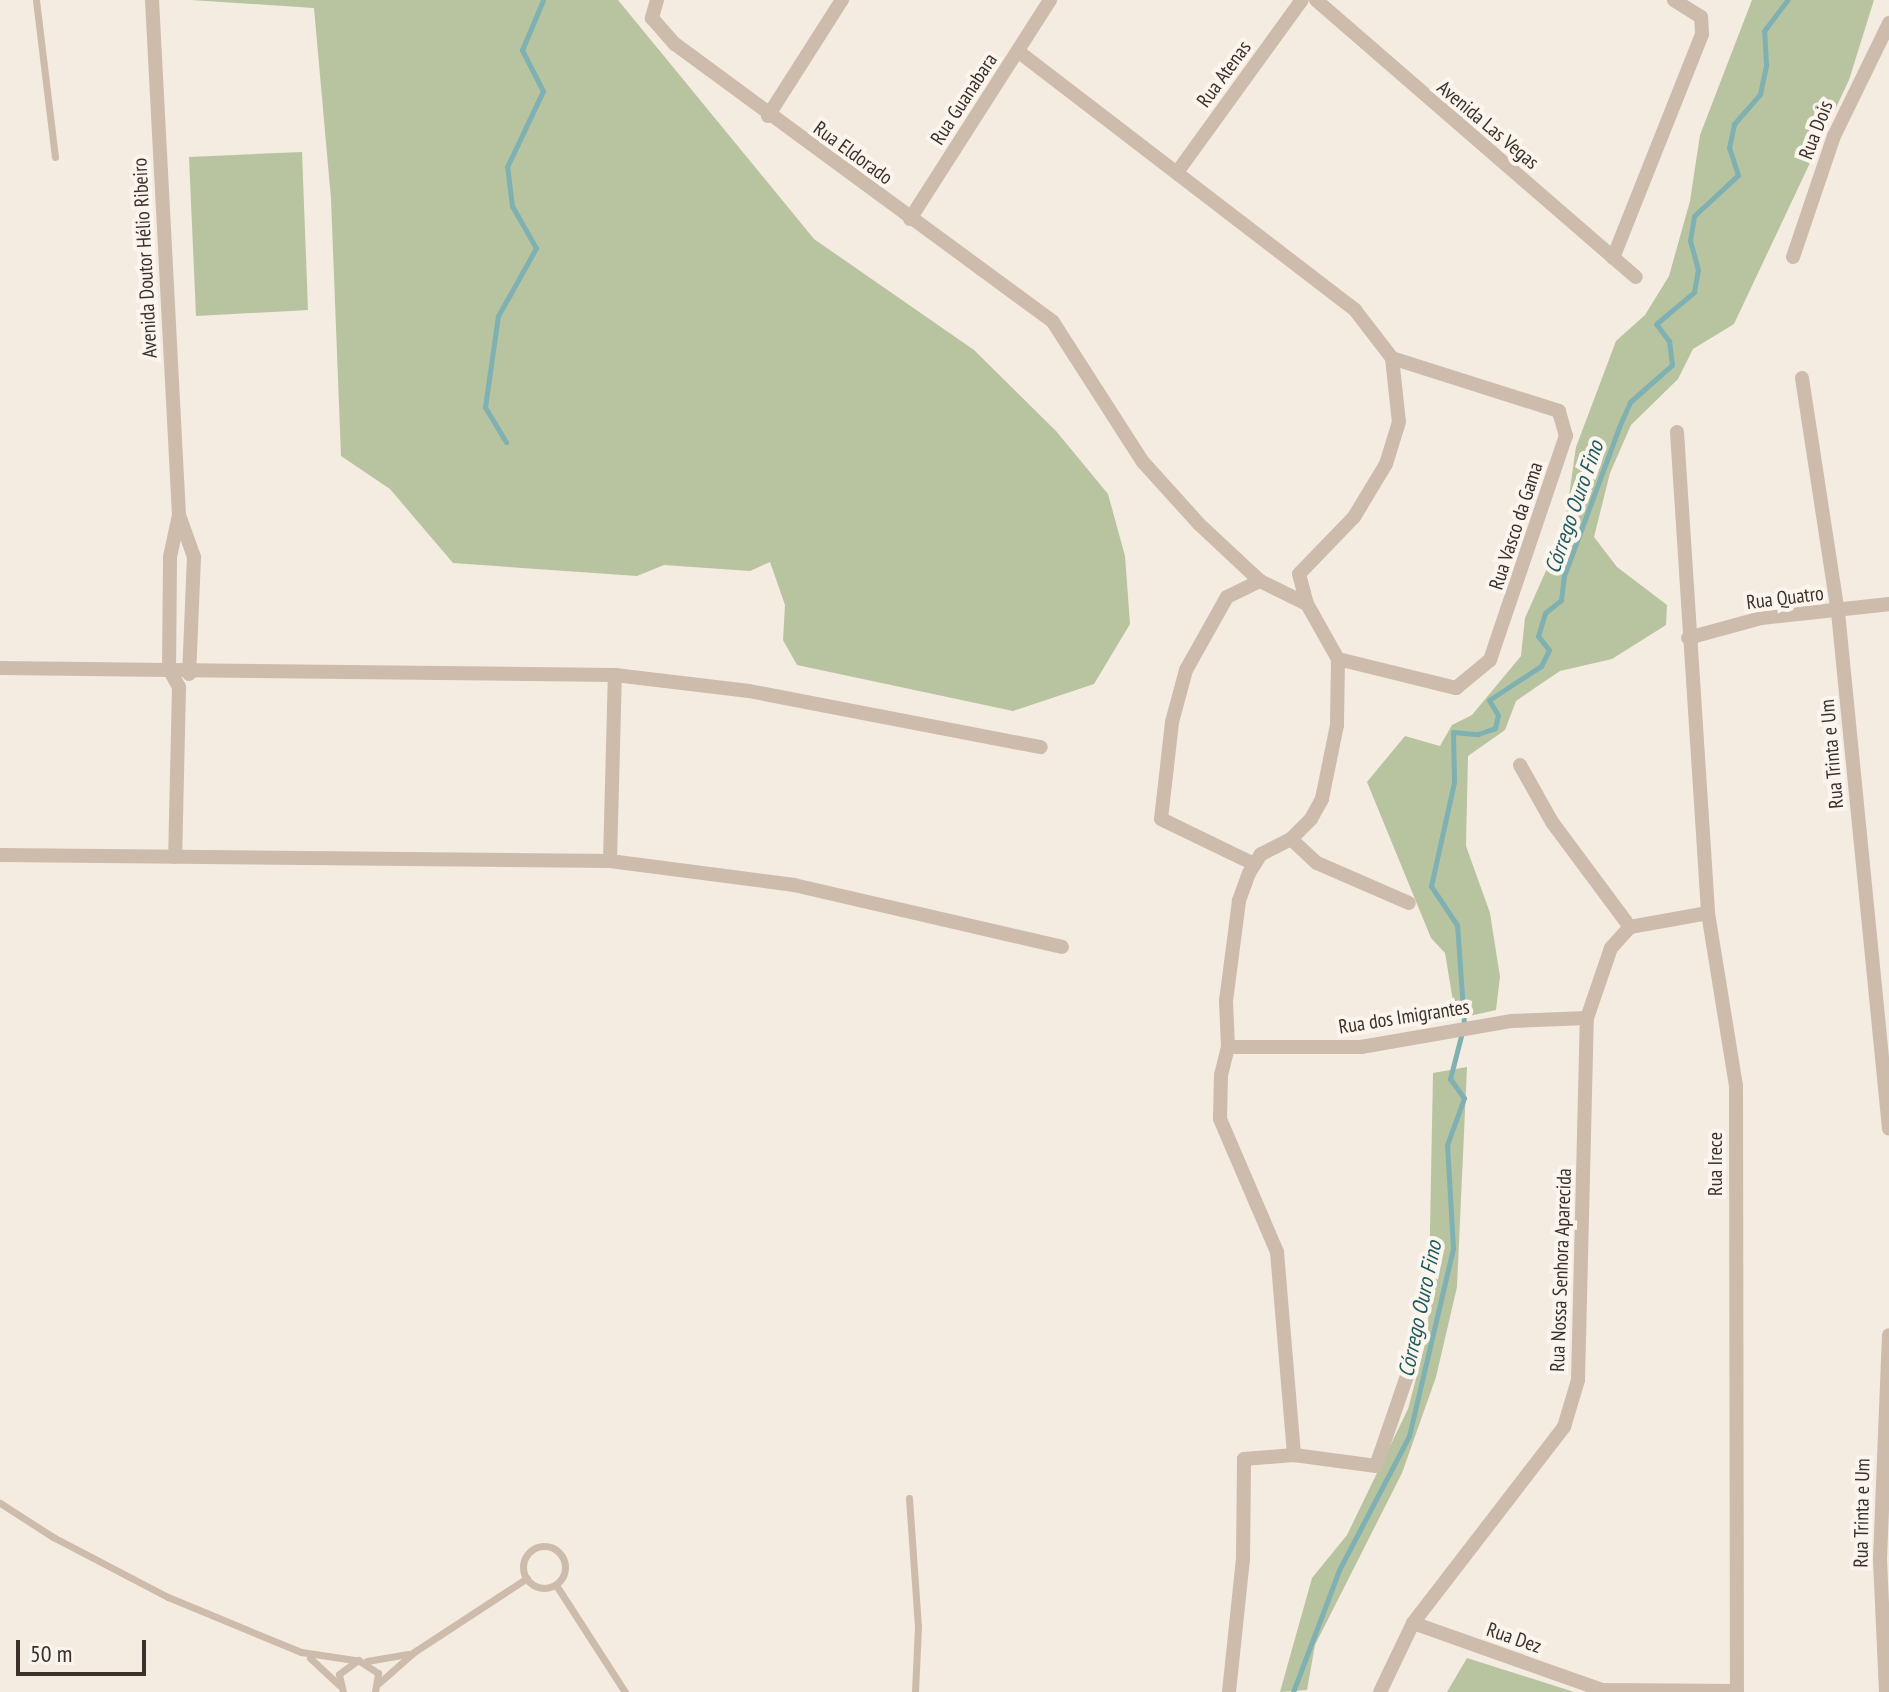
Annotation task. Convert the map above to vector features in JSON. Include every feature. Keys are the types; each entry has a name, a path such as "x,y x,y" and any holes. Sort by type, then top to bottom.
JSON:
{"street":[{"name":"Avenida Doutor Hélio Ribeiro","path":"152,0 179,515"},
{"name":"Rua Eldorado","path":"657,0 652,18 675,44 768,116 1053,322 1143,462 1199,524 1260,581"},
{"path":"768,116 842,0"},
{"name":"Rua Guanabara","path":"910,219 1050,0"},
{"name":"Rua Atenas","path":"1178,171 1302,0"},
{"name":"Avenida Las Vegas","path":"1316,0 1636,277"},
{"path":"1613,258 1702,34 1701,17 1674,0"},
{"name":"Rua Dois","path":"1793,257 1834,136 1887,30"},
{"path":"1019,52 1178,171 1355,310 1392,358 1399,422 1386,464 1354,517 1299,574 1307,604 1338,659 1337,725 1322,799 1311,819 1291,839 1261,854 1254,864 1239,901 1226,1001 1228,1047 1221,1075 1220,1119 1277,1252 1294,1455"},
{"name":"Rua Vasco da Gama","path":"1338,659 1456,688 1490,660 1566,436 1559,411 1392,358"},
{"name":"Rua Trinta e Um","path":"1802,378 1838,612 1889,1128"},
{"name":"Rua Irece","path":"1677,432 1708,913 1736,1085 1737,1691"},
{"path":"175,857 179,687 169,669 170,557 179,515"},
{"path":"179,515 194,557 192,670 179,687"},
{"path":"1254,864 1161,819 1172,722 1186,670 1227,597 1260,581 1307,604"},
{"name":"Rua Quatro","path":"1688,638 1761,618 1838,612 1889,604"},
{"path":"0,668 615,675 749,691 1041,747"},
{"path":"610,861 615,675"},
{"path":"1520,765 1552,822 1630,927 1708,913"},
{"path":"1291,839 1317,863 1409,903"},
{"path":"0,855 610,861 794,885 1062,947"},
{"name":"Rua Nossa Senhora Aparecida","path":"1380,1692 1413,1623 1564,1427 1578,1380 1587,1018 1611,948 1630,927"},
{"name":"Rua dos Imigrantes","path":"1228,1047 1361,1047 1475,1026 1587,1018"},
{"name":"Rua Trinta e Um","path":"1886,1692 1880,1559 1889,1335"},
{"path":"1229,1692 1243,1559 1244,1459 1294,1455 1376,1466 1415,1353"},
{"name":"Rua Dez","path":"1413,1623 1601,1691 1737,1691"}],"lane":[{"path":"36,0 55,157"},
{"path":"909,1498 917,1600 915,1692"},
{"path":"0,1503 142,1584 301,1652 367,1661 414,1652"},
{"path":"546,1545 565,1561 556,1585 539,1587 527,1578 524,1559 546,1545"},
{"path":"375,1692 379,1683 414,1652 527,1578"},
{"path":"556,1585 625,1692"},
{"path":"301,1652 342,1690"},
{"path":"342,1690 339,1674 354,1660"},
{"path":"367,1661 378,1673 379,1683"}],"green space":[{"path":"191,0 618,0 814,239 974,350 1056,431 1108,494 1125,556 1130,624 1094,684 1013,711 797,665 783,640 785,605 770,562 750,571 664,565 637,576 453,563 390,489 341,456 331,199 314,8"},
{"path":"1752,0 1874,0 1849,80 1734,324 1693,349 1678,379 1631,425 1610,473 1594,537 1617,567 1667,605 1666,625 1612,659 1560,671 1516,701 1505,730 1468,756 1466,846 1490,913 1500,977 1496,1010 1456,1019 1445,953 1431,938 1367,782 1405,736 1440,746 1452,725 1472,715 1521,656 1525,618 1564,530 1576,447 1616,341 1645,315 1669,276 1690,201 1700,135"},
{"path":"302,152 308,310 196,316 189,157"},
{"path":"1467,1067 1457,1287 1436,1377 1402,1473 1315,1645 1307,1690 1280,1692 1312,1578 1347,1535 1408,1409 1428,1333 1433,1073"},
{"path":"1467,1658 1574,1692 1447,1692"}],"waterway":[{"path":"506,442 485,407 498,316 536,248 512,206 507,167 543,91 522,50 543,0"},
{"name":"Córrego Ouro Fino","path":"1293,1692 1339,1570 1409,1436 1453,1248 1447,1145 1464,1098 1450,1079 1464,1024 1457,925 1431,886 1454,782 1453,732 1478,734 1495,728 1498,715 1489,700 1541,666 1549,650 1538,636 1545,613 1561,600 1564,576 1619,427 1630,402 1672,365 1669,341 1656,324 1694,292 1698,270 1690,241 1694,216 1738,175 1729,148 1734,124 1760,94 1766,65 1764,31 1787,0"}]}
